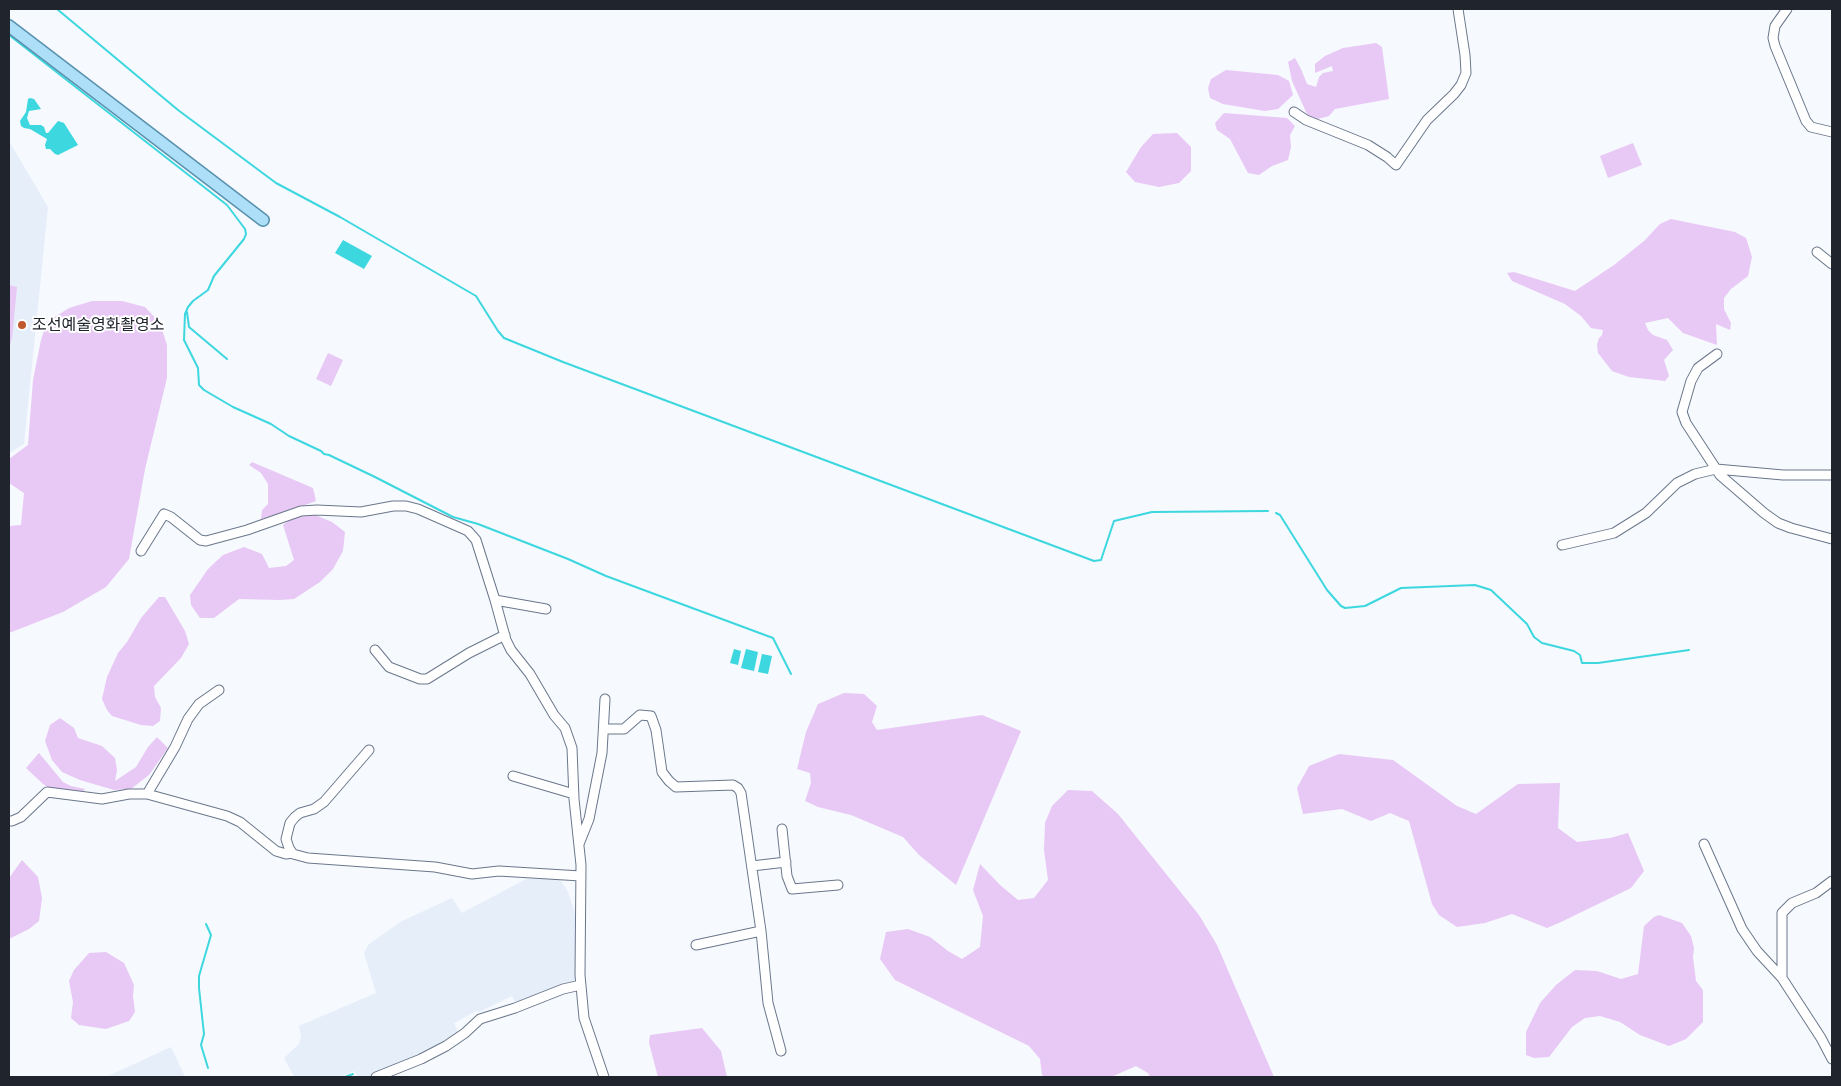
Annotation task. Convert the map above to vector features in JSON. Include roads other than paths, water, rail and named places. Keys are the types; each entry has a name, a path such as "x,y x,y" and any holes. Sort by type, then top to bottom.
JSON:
{"main road":[{"path":"9,26 263,220"}],"street":[{"path":"1294,112 1306,120 1368,146 1396,165 1427,120 1461,85 1466,73 1458,9"},
{"path":"1787,9 1775,26 1775,46 1806,121 1811,127 1832,132"},
{"path":"1817,252 1832,264"},
{"path":"1717,354 1698,368 1694,374 1685,397 1682,412 1686,423 1716,469 1731,486 1778,523 1832,539"},
{"path":"1562,545 1614,533 1646,513 1677,483 1695,474 1716,469 1783,475 1832,475"},
{"path":"141,551 164,514 171,517 200,540 206,541 247,530 301,511 361,512 394,506 418,509 468,531 476,540 511,650 530,674 568,735 572,756 581,876 581,985 584,1025 604,1077"},
{"path":"495,600 546,609"},
{"path":"375,650 389,667 420,679 427,679 469,653 505,635"},
{"path":"146,794 175,747 188,719 199,704 219,690"},
{"path":"578,844 589,819 602,753 606,699"},
{"path":"604,729 624,729 640,715 651,716 655,725 662,772 676,787 727,784 733,785 741,792 761,931 768,1003 781,1051"},
{"path":"369,750 324,802 314,809 300,813 290,823 286,839 292,853 298,857 435,867 472,874 499,870 581,876"},
{"path":"513,776 574,794"},
{"path":"9,821 21,818 47,792 102,799 129,794 146,794 227,816 240,822 276,851 286,854 292,853"},
{"path":"782,829 787,876 792,889 838,885"},
{"path":"1704,844 1742,929 1757,950 1782,978 1832,1058"},
{"path":"752,866 786,862"},
{"path":"1782,978 1782,913 1792,903 1816,893 1832,881"},
{"path":"696,945 761,931"},
{"path":"376,1077 421,1059 446,1046 465,1033 480,1019 515,1008 563,989 581,985"}],"water":[{"path":"28,99 34,99 41,109 29,111 27,118 30,125 41,125 46,133 48,133 58,121 64,123 78,145 58,155 55,154 50,149 46,149 47,139 21,126 20,121 26,112"},
{"path":"343,240 372,256 364,269 335,253"},
{"path":"734,649 741,651 738,665 730,663"},
{"path":"746,649 758,652 754,671 741,668"},
{"path":"762,654 772,656 768,674 758,672"}],"waterway":[{"path":"57,9 178,110 276,183 340,217 476,296 504,338 563,362 1094,561 1101,560 1114,521 1152,512 1268,511"},
{"path":"9,35 227,205 245,229 244,239 214,276 208,290 193,301 185,314 184,340 198,368 199,385 204,390 233,407 271,424 289,436 324,454 375,477 453,517 478,524 606,576 773,638 791,674"},
{"path":"187,312 189,327 227,359"},
{"path":"1276,513 1280,515 1327,590 1345,608 1365,606 1401,588 1475,585 1491,590 1527,624 1534,637 1542,643 1574,651 1580,655 1582,663 1598,663 1689,650"},
{"path":"206,924 211,935 199,976 199,988 204,1034 201,1045 208,1068"},
{"path":"345,1077 353,1074"}],"place":[{"name":"조선예술영화촬영소","path":"22,325"}]}
